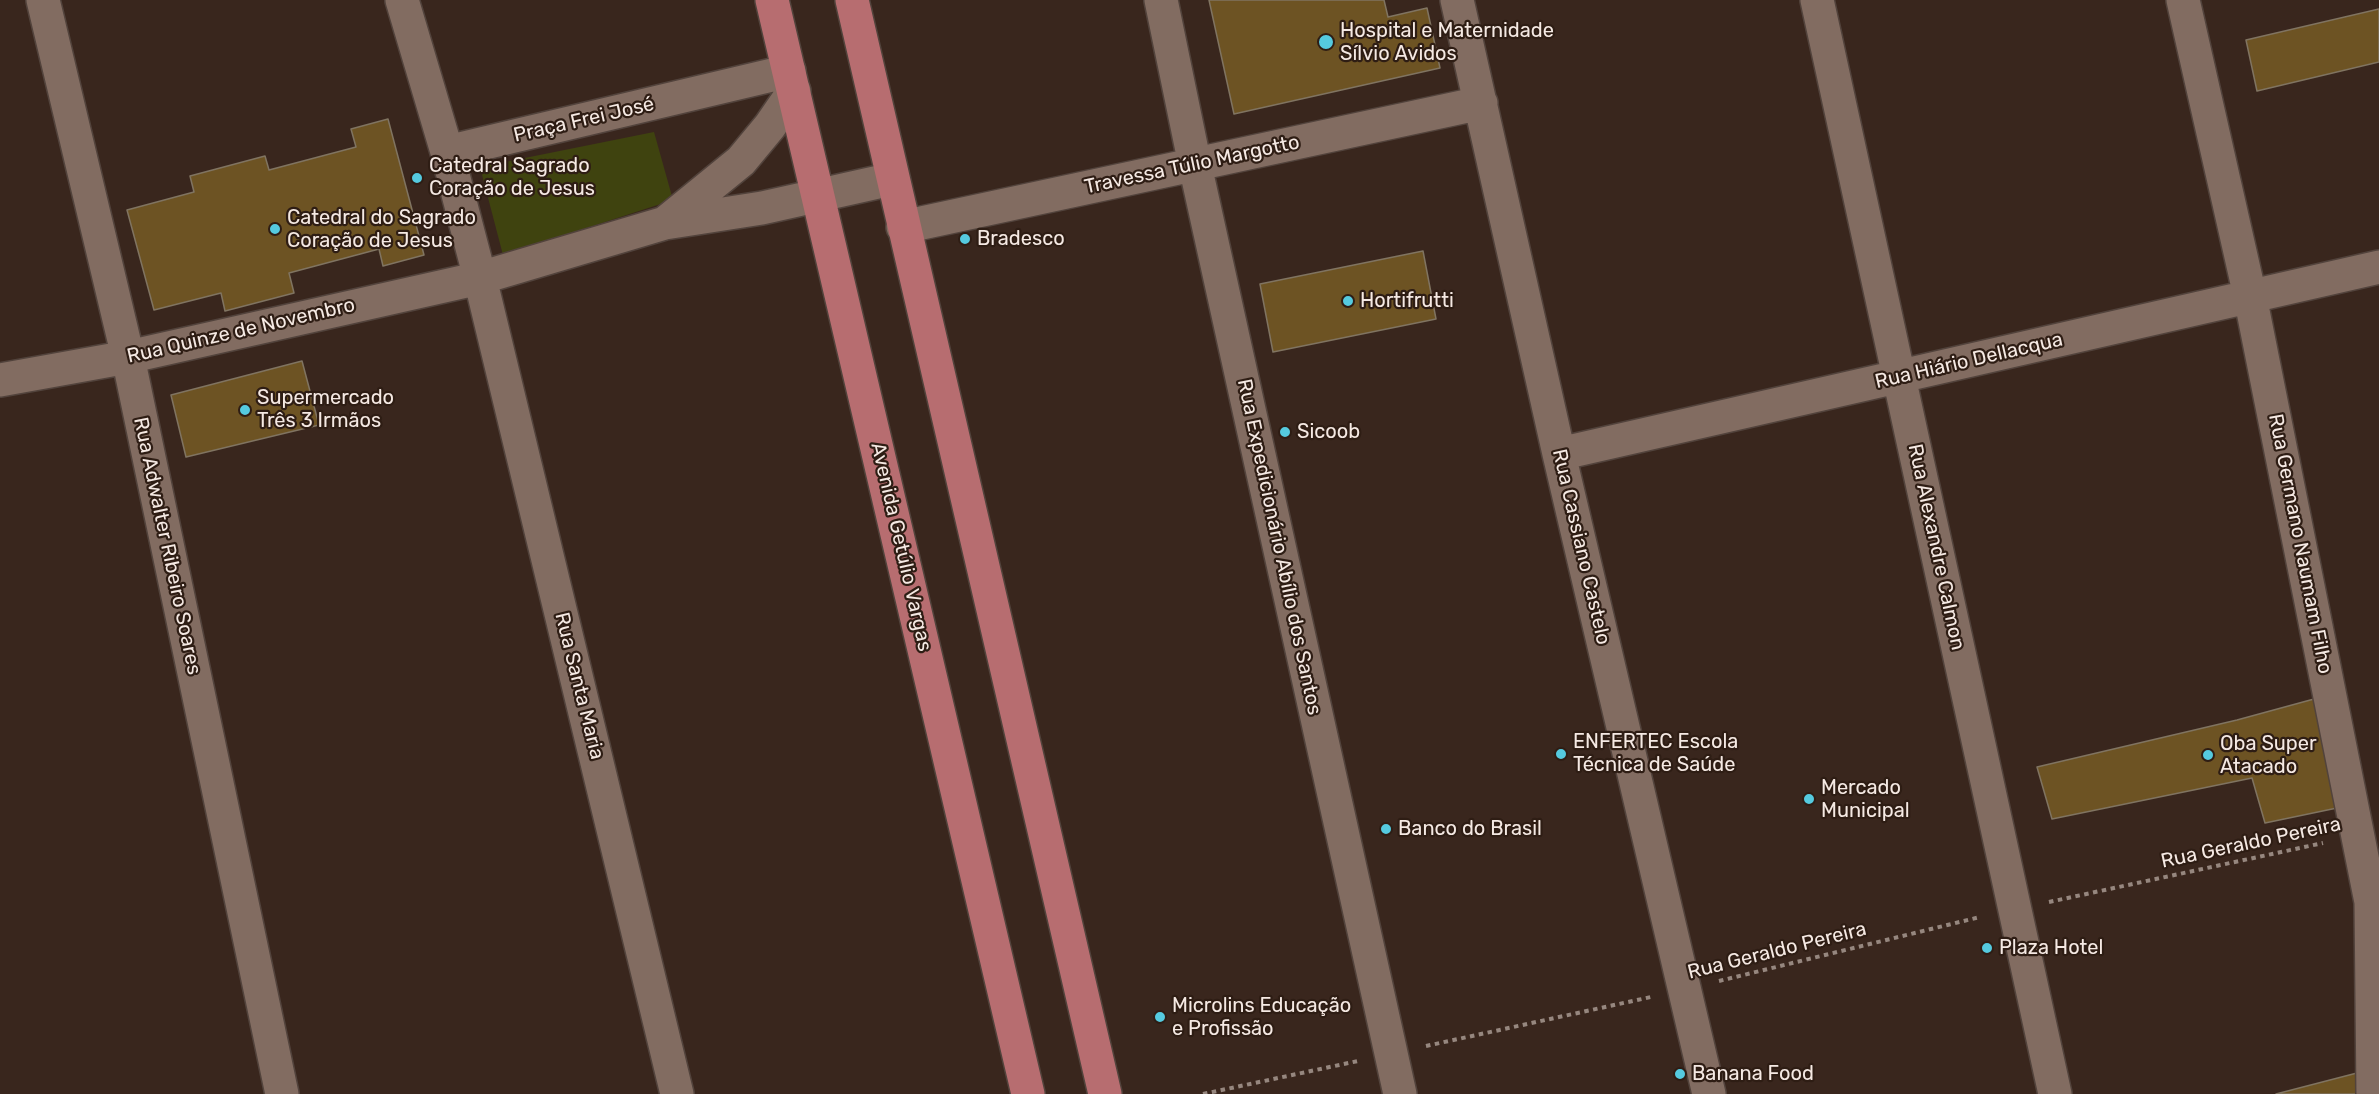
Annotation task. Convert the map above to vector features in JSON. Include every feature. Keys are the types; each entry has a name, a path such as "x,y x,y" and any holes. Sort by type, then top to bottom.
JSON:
{"main road":[{"name":"Avenida Getúlio Vargas","path":"772,0 1028,1094"},
{"path":"852,0 1105,1094"}],"street":[{"name":"Rua Adwalter Ribeiro Soares","path":"43,0 128,357 282,1094"},
{"path":"402,0 447,152 480,278 665,223 762,208 892,179"},
{"name":"Rua Expedicionário Abílio dos Santos","path":"1161,0 1195,165 1400,1094"},
{"name":"Rua Cassiano Castelo","path":"1457,0 1559,454 1709,1094"},
{"name":"Rua Alexandre Calmon","path":"1817,0 2055,1094"},
{"name":"Rua Germano Naumam Filho","path":"2183,0 2250,296 2375,913 2373,1094"},
{"path":"665,223 741,161 770,126 792,81"},
{"name":"Praça Frei José","path":"447,152 792,81"},
{"name":"Travessa Túlio Margotto","path":"903,227 1481,103"},
{"name":"Rua Hiário Dellacqua","path":"1559,454 2379,267"},
{"name":"Rua Quinze de Novembro","path":"0,380 128,357 480,278"},
{"name":"Rua Santa Maria","path":"480,278 677,1094"}],"path":[{"name":"Rua Geraldo Pereira","path":"1203,1094 1685,989 2015,909 2358,836"}],"green space":[{"path":"654,132 673,200 503,255 480,167"}],"building":[{"name":"Hospital e Maternidade Sílvio Avidos","path":"1209,0 1384,0 1388,17 1427,8 1440,68 1234,114"},
{"path":"2379,9 2379,62 2257,91 2246,40"},
{"name":"Catedral do Sagrado Coração de Jesus","path":"388,119 424,255 383,266 379,249 289,273 294,293 225,311 221,293 154,310 127,210 194,192 190,176 265,156 269,170 356,147 351,129"},
{"name":"Hortifrutti","path":"1423,251 1436,319 1273,352 1260,284"},
{"name":"Supermercado Três 3 Irmãos","path":"302,361 319,425 186,457 171,395"},
{"name":"Oba Super Atacado","path":"2314,699 2337,808 2265,823 2252,778 2052,819 2037,767 2237,720"},
{"path":"2357,1073 2358,1094 2276,1094"}],"place":[{"name":"Hospital e Maternidade Sílvio Avidos","path":"1326,42"},
{"name":"Catedral Sagrado Coração de Jesus","path":"417,178"},
{"name":"Catedral do Sagrado Coração de Jesus","path":"275,229"},
{"name":"Bradesco","path":"965,239"},
{"name":"Hortifrutti","path":"1348,301"},
{"name":"Supermercado Três 3 Irmãos","path":"245,410"},
{"name":"Sicoob","path":"1285,432"},
{"name":"ENFERTEC Escola Técnica de Saúde","path":"1561,754"},
{"name":"Oba Super Atacado","path":"2208,755"},
{"name":"Mercado Municipal","path":"1809,799"},
{"name":"Banco do Brasil","path":"1386,829"},
{"name":"Plaza Hotel","path":"1987,948"},
{"name":"Microlins Educação e Profissão","path":"1160,1017"},
{"name":"Banana Food","path":"1680,1074"}]}
